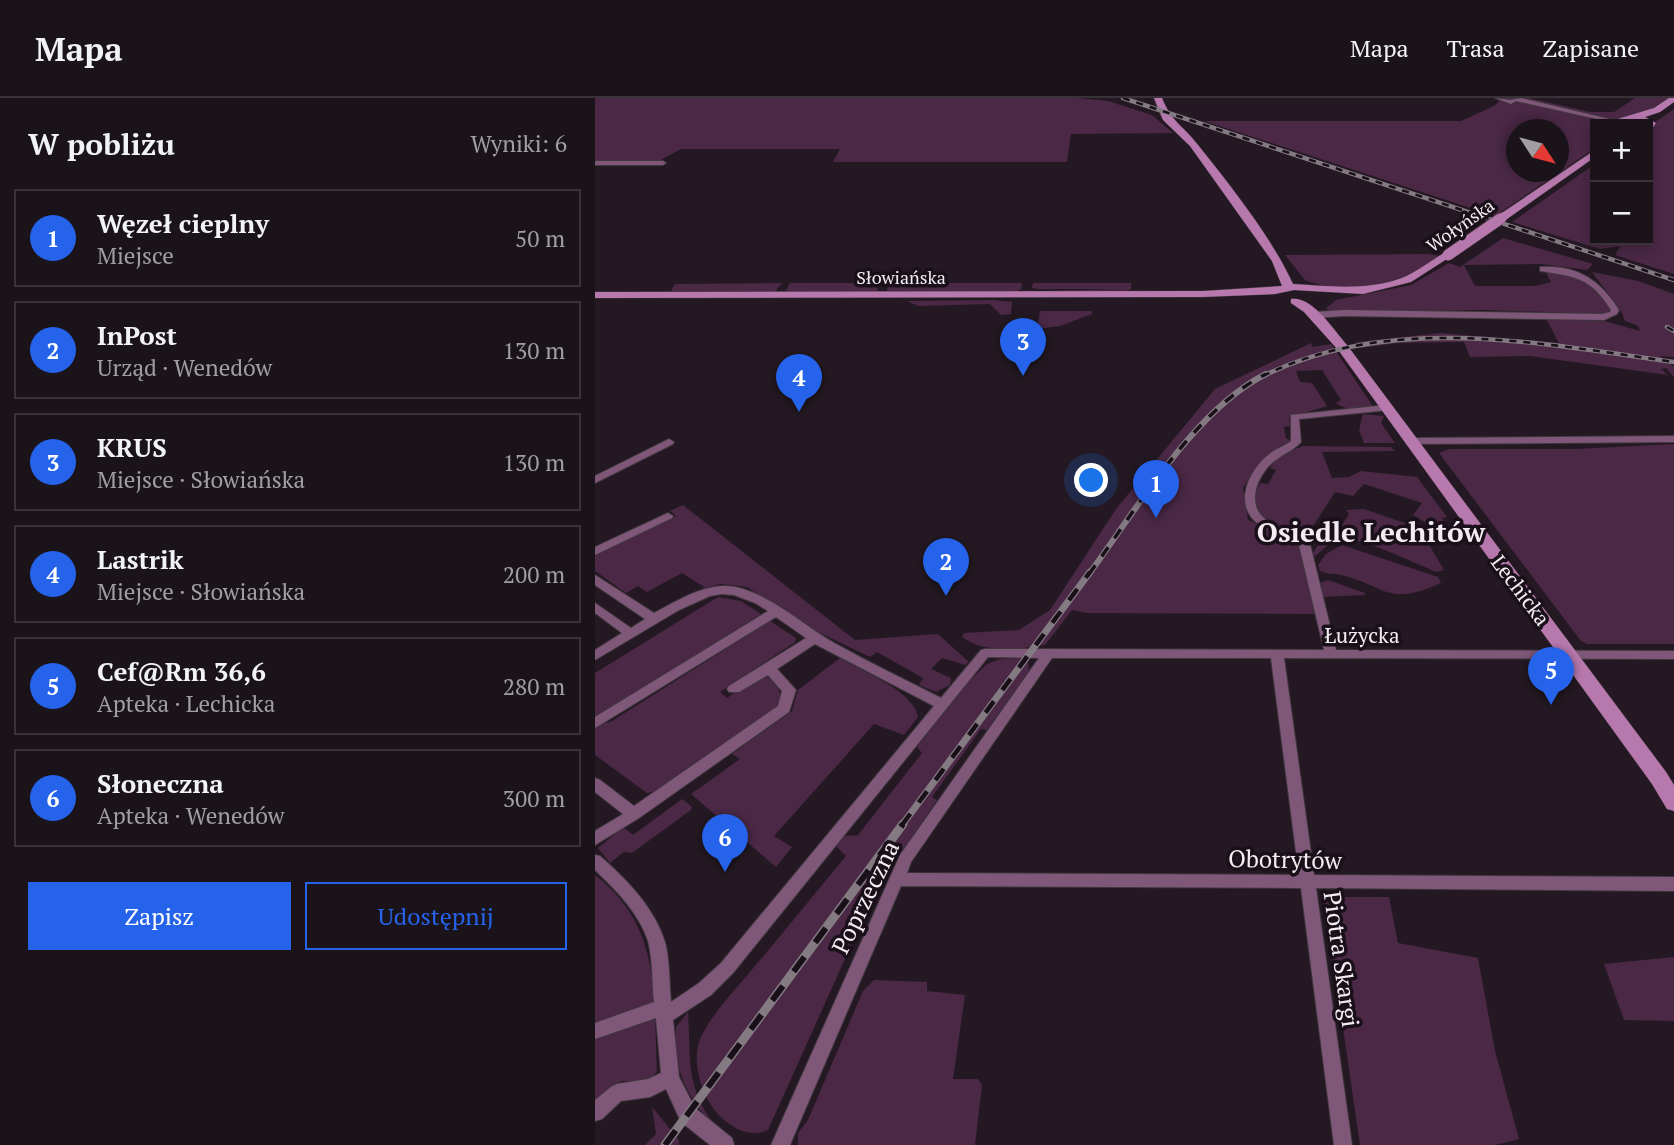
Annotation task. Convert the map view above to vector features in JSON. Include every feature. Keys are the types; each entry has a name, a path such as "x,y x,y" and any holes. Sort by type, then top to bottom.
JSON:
{"main road":[{"name":"Lechicka","path":"1158,98 1166,118 1193,145 1277,261 1312,293 1317,315"},
{"path":"1629,119 1657,110 1674,98"},
{"path":"1652,119 1657,110"},
{"name":"Wołyńska","path":"1289,294 1373,289 1412,278 1590,156"},
{"name":"Lechicka","path":"1277,261 1289,294 1317,315 1332,334 1659,778 1674,803"},
{"name":"Słowiańska","path":"595,295 1289,294"},
{"name":"Lechicka","path":"1659,778 1674,795"}],"street":[{"path":"1498,98 1507,102 1518,99 1609,119"},
{"path":"595,163 663,163"},
{"path":"1317,315 1569,314 1604,317 1613,314 1615,310 1606,295 1591,278 1543,269"},
{"path":"1331,654 1304,544 1299,538 1257,520 1248,506 1249,489 1273,456 1296,442 1294,417 1386,408"},
{"path":"1412,441 1674,439"},
{"path":"595,480 669,442"},
{"path":"595,551 668,516"},
{"path":"595,579 656,620"},
{"path":"595,656 694,598 722,590 750,595 815,638 942,704"},
{"path":"595,607 631,634"},
{"path":"595,723 775,612"},
{"path":"734,689 815,638"},
{"name":"Łużycka","path":"595,1031 663,1012 705,989 727,968 985,653 1674,655"},
{"name":"Poprzeczna","path":"780,1145 905,859 1049,653"},
{"name":"Piotra Skargi","path":"1277,655 1343,1145"},
{"path":"595,839 784,709 789,690 769,668"},
{"path":"595,784 634,814"},
{"path":"595,860 640,905 650,924 657,944 670,1078 688,1115 725,1145"},
{"name":"Obotrytów","path":"895,879 1674,884"},
{"path":"595,1112 617,1093 650,1088 670,1078"}],"shaded area":[{"path":"595,98 1078,98 1108,101 1152,115 1173,133 1071,134 1067,162 833,162 840,149 681,149 657,162 595,162"},
{"path":"1503,98 1529,98 1590,112 1614,112 1635,98 1669,98 1638,119 1590,119 1590,151 1569,166 1569,119 1506,119 1506,182 1545,182 1495,216 1204,121 1461,121 1494,106"},
{"path":"1674,109 1674,274 1615,255 1621,246 1600,249 1512,222 1590,167 1590,245 1653,245 1653,124"},
{"path":"1503,238 1593,264 1587,270 1541,264 1464,265 1475,286 1534,286 1551,282 1545,271 1589,280 1611,311 1601,314 1486,310 1331,312 1326,308 1336,300 1411,285 1449,263 1460,267"},
{"path":"1285,255 1440,256 1404,278 1380,285 1329,288 1305,280"},
{"path":"1592,272 1638,281 1674,294 1674,357 1660,356 1674,367 1674,377 1666,368 1661,369 1668,375 1530,356 1470,357 1464,342 1397,343 1361,348 1356,342 1440,333 1559,343 1545,317 1597,319 1640,331 1638,326 1625,321 1621,311"},
{"path":"782,283 775,292 671,291 675,284"},
{"path":"790,283 880,283 877,291 872,293 789,292 786,290"},
{"path":"888,283 1022,283 1021,289 1016,292 887,292"},
{"path":"1033,283 1131,283 1131,289 1123,292 1043,291 1125,289 1037,289 1032,288"},
{"path":"907,301 1012,302 1011,314 1001,315 990,304 918,306"},
{"path":"1040,311 1092,311 1092,314 1060,326 1037,329"},
{"path":"1311,343 1313,347 1331,344 1372,405 1354,409 1340,406 1336,403 1341,400 1322,370 1296,371 1300,382 1312,383 1327,406 1289,418 1291,426 1284,427 1286,438 1292,441 1261,461 1243,488 1248,520 1298,542 1316,614 1087,613 1072,610 1045,645 1014,649 991,648 962,637 964,633 1019,630 1050,610 1116,509 1215,389"},
{"path":"1363,414 1384,416 1381,423 1395,443 1364,443 1359,430"},
{"path":"1674,444 1674,644 1587,644 1581,641 1439,453 1449,449 1575,449"},
{"path":"1303,446 1391,447 1395,451 1322,452 1332,478 1349,477 1361,471 1417,477 1447,517 1442,518 1448,528 1454,527 1459,534 1452,535 1455,541 1448,542 1437,523 1426,523 1413,515 1422,503 1364,484 1353,496 1335,492 1308,534 1314,536 1308,545 1298,535 1267,522 1255,509 1255,495 1260,483 1268,484 1276,470 1270,468 1279,455"},
{"path":"683,505 855,640 938,634 969,662 965,665 942,658 931,669 951,678 950,685 936,692 919,685 923,678 877,652 870,657 812,629 747,587 721,584 702,589 704,587 682,573 647,592 638,586 626,593 595,571 595,555 676,516 670,511"},
{"path":"1364,509 1419,528 1444,570 1437,572 1373,546 1348,540 1335,541 1315,556 1312,554 1323,538 1334,539 1349,514 1346,510"},
{"path":"1342,545 1438,577 1441,583 1409,594 1398,594 1341,575 1320,571 1318,565 1326,554"},
{"path":"1328,580 1365,595 1321,597 1320,583"},
{"path":"718,597 741,601 761,614 595,718 595,673"},
{"path":"770,621 796,638 795,642 720,692 727,698 753,681 768,678 774,681 779,690 782,704 665,789 647,793 595,755 595,726 612,721"},
{"path":"840,658 898,691 915,708 918,717 904,735 874,724 774,836 792,847 776,867 691,794 740,759 732,754 792,711 798,690"},
{"path":"1019,658 1028,661 1029,671 987,730 981,729 932,797 937,800 892,866 882,888 877,888 768,1130 750,1133 734,1127 710,1104 700,1082 698,1047 706,1028 723,1003 846,856 836,846 844,836 858,835 922,753 917,747 961,689 987,664 1000,659"},
{"path":"682,799 692,807 691,810 632,853 624,852 610,863 598,848 623,827 633,835"},
{"path":"595,875 617,895 643,940 653,989 657,1071 646,1079 621,1081 595,1103"},
{"path":"1324,897 1389,897 1398,943 1478,958 1495,1051 1519,1139 1495,1145 1360,1145"},
{"path":"1674,957 1674,1021 1624,1020 1604,964"},
{"path":"874,980 927,982 927,991 965,995 953,1079 978,1079 982,1085 975,1145 798,1145 798,1133 808,1120 863,991"},
{"path":"688,1012 694,1085 705,1111 715,1125 689,1093 679,1068 676,1027"},
{"path":"652,1107 679,1140 679,1145 645,1145 656,1134"}],"railway":[{"path":"1123,98 1674,280"},
{"path":"1667,327 1674,331"},
{"path":"1263,376 1312,357 1362,345 1413,339 1518,341 1674,362"},
{"path":"1089,574 1191,436 1240,390 1266,374"},
{"path":"902,825 1090,572"},
{"path":"665,1145 903,824"}],"place":[{"name":"KRUS","path":"1023,376"},
{"name":"Lastrik","path":"799,412"},
{"name":"Węzeł cieplny","path":"1156,518"},
{"name":"InPost","path":"946,596"},
{"name":"Cef@Rm 36,6","path":"1551,705"},
{"name":"Słoneczna","path":"725,872"}],"district":[{"name":"Osiedle Lechitów","path":"1371,531"}]}
